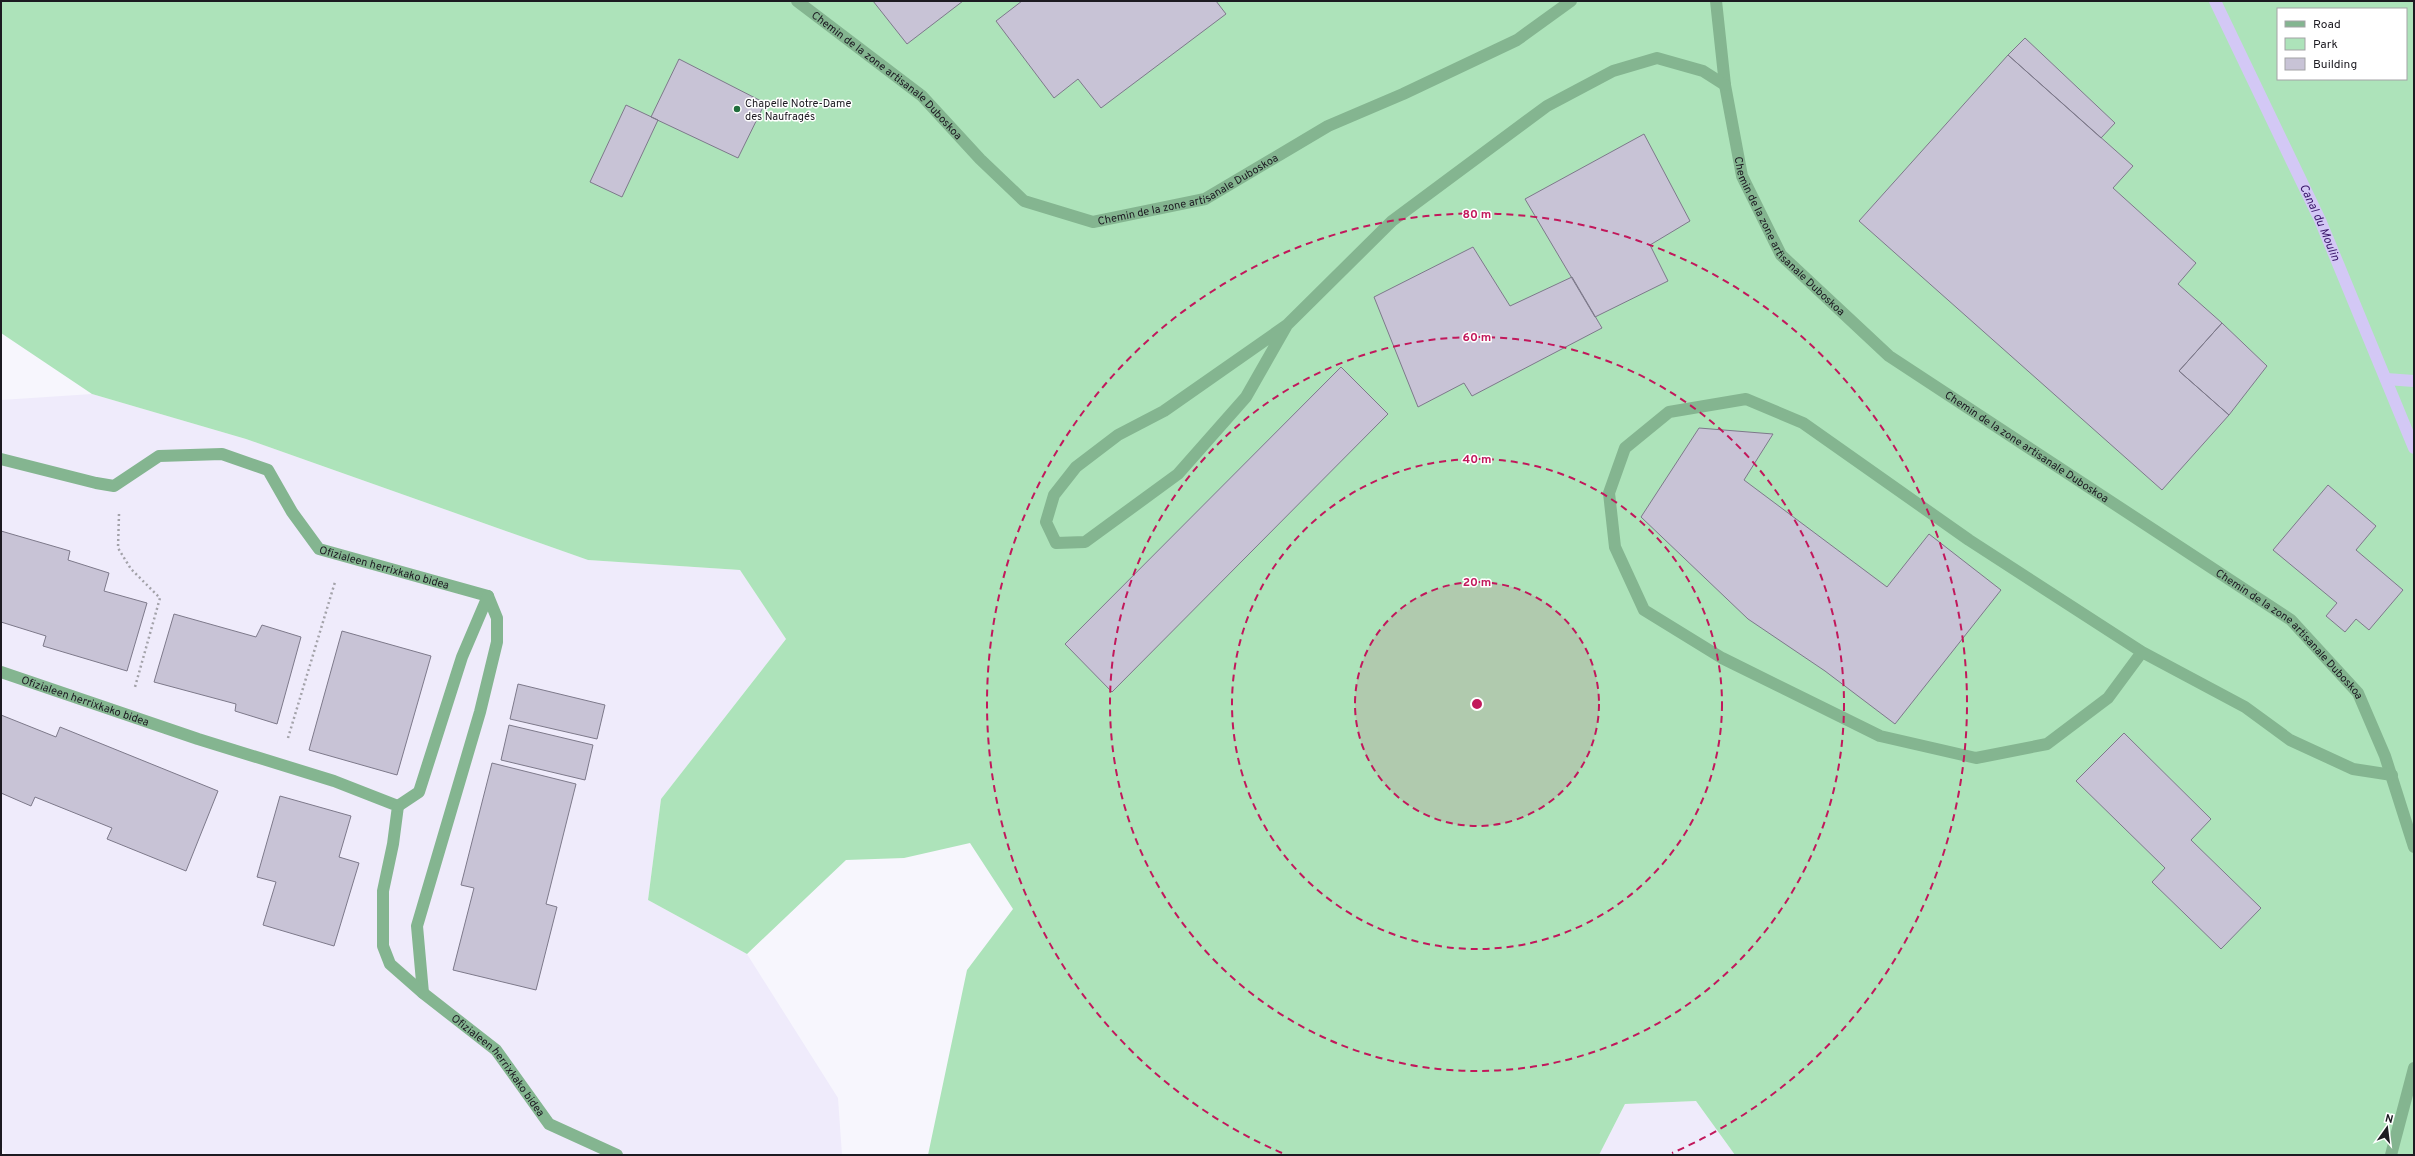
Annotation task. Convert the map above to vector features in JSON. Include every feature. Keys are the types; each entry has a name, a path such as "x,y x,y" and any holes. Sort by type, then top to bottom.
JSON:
{"street":[{"name":"Chemin de la zone artisanale Duboskoa","path":"797,1 922,96 980,159 1024,201 1092,222 1205,199 1328,126 1403,94 1517,40 1571,1"},
{"name":"Chemin de la zone artisanale Duboskoa","path":"1716,1 1725,85 1742,176 1781,255 1889,356 2228,577 2290,620 2358,693 2392,775 2414,847"},
{"path":"1287,325 1246,397 1178,474 1085,542 1056,543 1046,522 1054,495 1076,467 1118,435 1164,411 1287,325 1392,221 1546,106 1613,71 1657,58 1703,71 1725,85"},
{"path":"2142,652 2108,698 2047,744 1976,758 1880,736 1722,658 1644,610 1615,547 1609,493 1625,448 1669,412 1746,399 1803,423 1969,540 2142,652 2245,707 2290,740 2353,769 2392,775"},
{"name":"Ofizialeen herrixkako bidea","path":"1,459 96,483 114,486 160,456 222,454 268,470 292,512 319,549 342,557 488,596"},
{"path":"398,806 419,792 462,657 488,596"},
{"path":"423,993 417,926 480,712 497,642 497,618 488,596"},
{"name":"Ofizialeen herrixkako bidea","path":"1,672 126,715 334,781 398,806 393,844 383,891 383,946 390,964 423,993 496,1050 549,1124 617,1155"},
{"path":"2391,1155 2414,1068"}],"path":[{"path":"96,483 119,513 118,548 131,569 160,598 126,715"},
{"path":"280,765 342,557"}],"shaded area":[{"path":"92,394 246,439 588,560 740,570 786,639 661,799 648,900 747,954 838,1098 842,1155 6,1155 1,1145 1,400"},
{"path":"1696,1101 1735,1155 1599,1155 1625,1104"}],"green space":[{"path":"1,1 2414,1 2414,1155 1735,1155 1696,1101 1625,1104 1599,1155 928,1155 967,970 1013,909 970,843 904,858 846,860 747,954 648,900 661,799 786,639 740,570 588,560 246,439 92,394 1,333"}],"building":[{"path":"873,1 963,1 907,44"},
{"path":"1022,1 1216,1 1226,14 1101,108 1078,79 1054,98 996,21"},
{"path":"2025,38 2115,123 2101,138 2008,55"},
{"path":"2008,55 2133,166 2113,188 2196,263 2178,284 2222,323 2179,371 2229,415 2162,490 1859,221"},
{"path":"679,59 765,103 738,158 651,117"},
{"path":"626,105 658,120 622,197 590,182"},
{"path":"1644,134 1690,221 1650,245 1668,281 1595,317 1525,199"},
{"path":"1473,247 1510,306 1572,277 1602,328 1472,396 1464,383 1418,407 1374,297"},
{"path":"2222,323 2267,366 2229,415 2179,371"},
{"path":"1341,367 1388,414 1112,692 1065,644"},
{"path":"1699,428 1773,434 1744,480 1887,587 1929,534 2001,590 1895,724 1825,671 1748,619 1641,517"},
{"path":"2328,485 2376,526 2356,550 2403,590 2369,630 2356,619 2345,632 2326,616 2337,603 2273,550"},
{"path":"1,531 70,551 68,560 109,573 104,591 147,603 127,671 43,646 46,636 1,622"},
{"path":"174,614 256,637 262,625 301,637 277,724 235,711 236,704 154,682"},
{"path":"342,631 431,656 397,775 309,750"},
{"path":"518,684 605,705 597,739 510,719"},
{"path":"1,715 56,737 60,727 218,791 186,871 107,839 112,828 35,797 31,806 1,793"},
{"path":"509,725 593,745 585,780 501,760"},
{"path":"2124,733 2211,819 2191,840 2261,908 2221,949 2152,882 2165,868 2076,781"},
{"path":"492,763 576,784 546,904 557,907 536,990 453,970 474,888 461,885"},
{"path":"280,796 351,816 339,857 359,863 334,946 263,925 276,882 257,877"}],"waterway":[{"name":"Canal du Moulin","path":"2215,1 2320,220 2414,448"},
{"path":"2386,379 2414,381"}],"place":[{"name":"Chapelle Notre-Dame des Naufragés","path":"737,109"}]}
